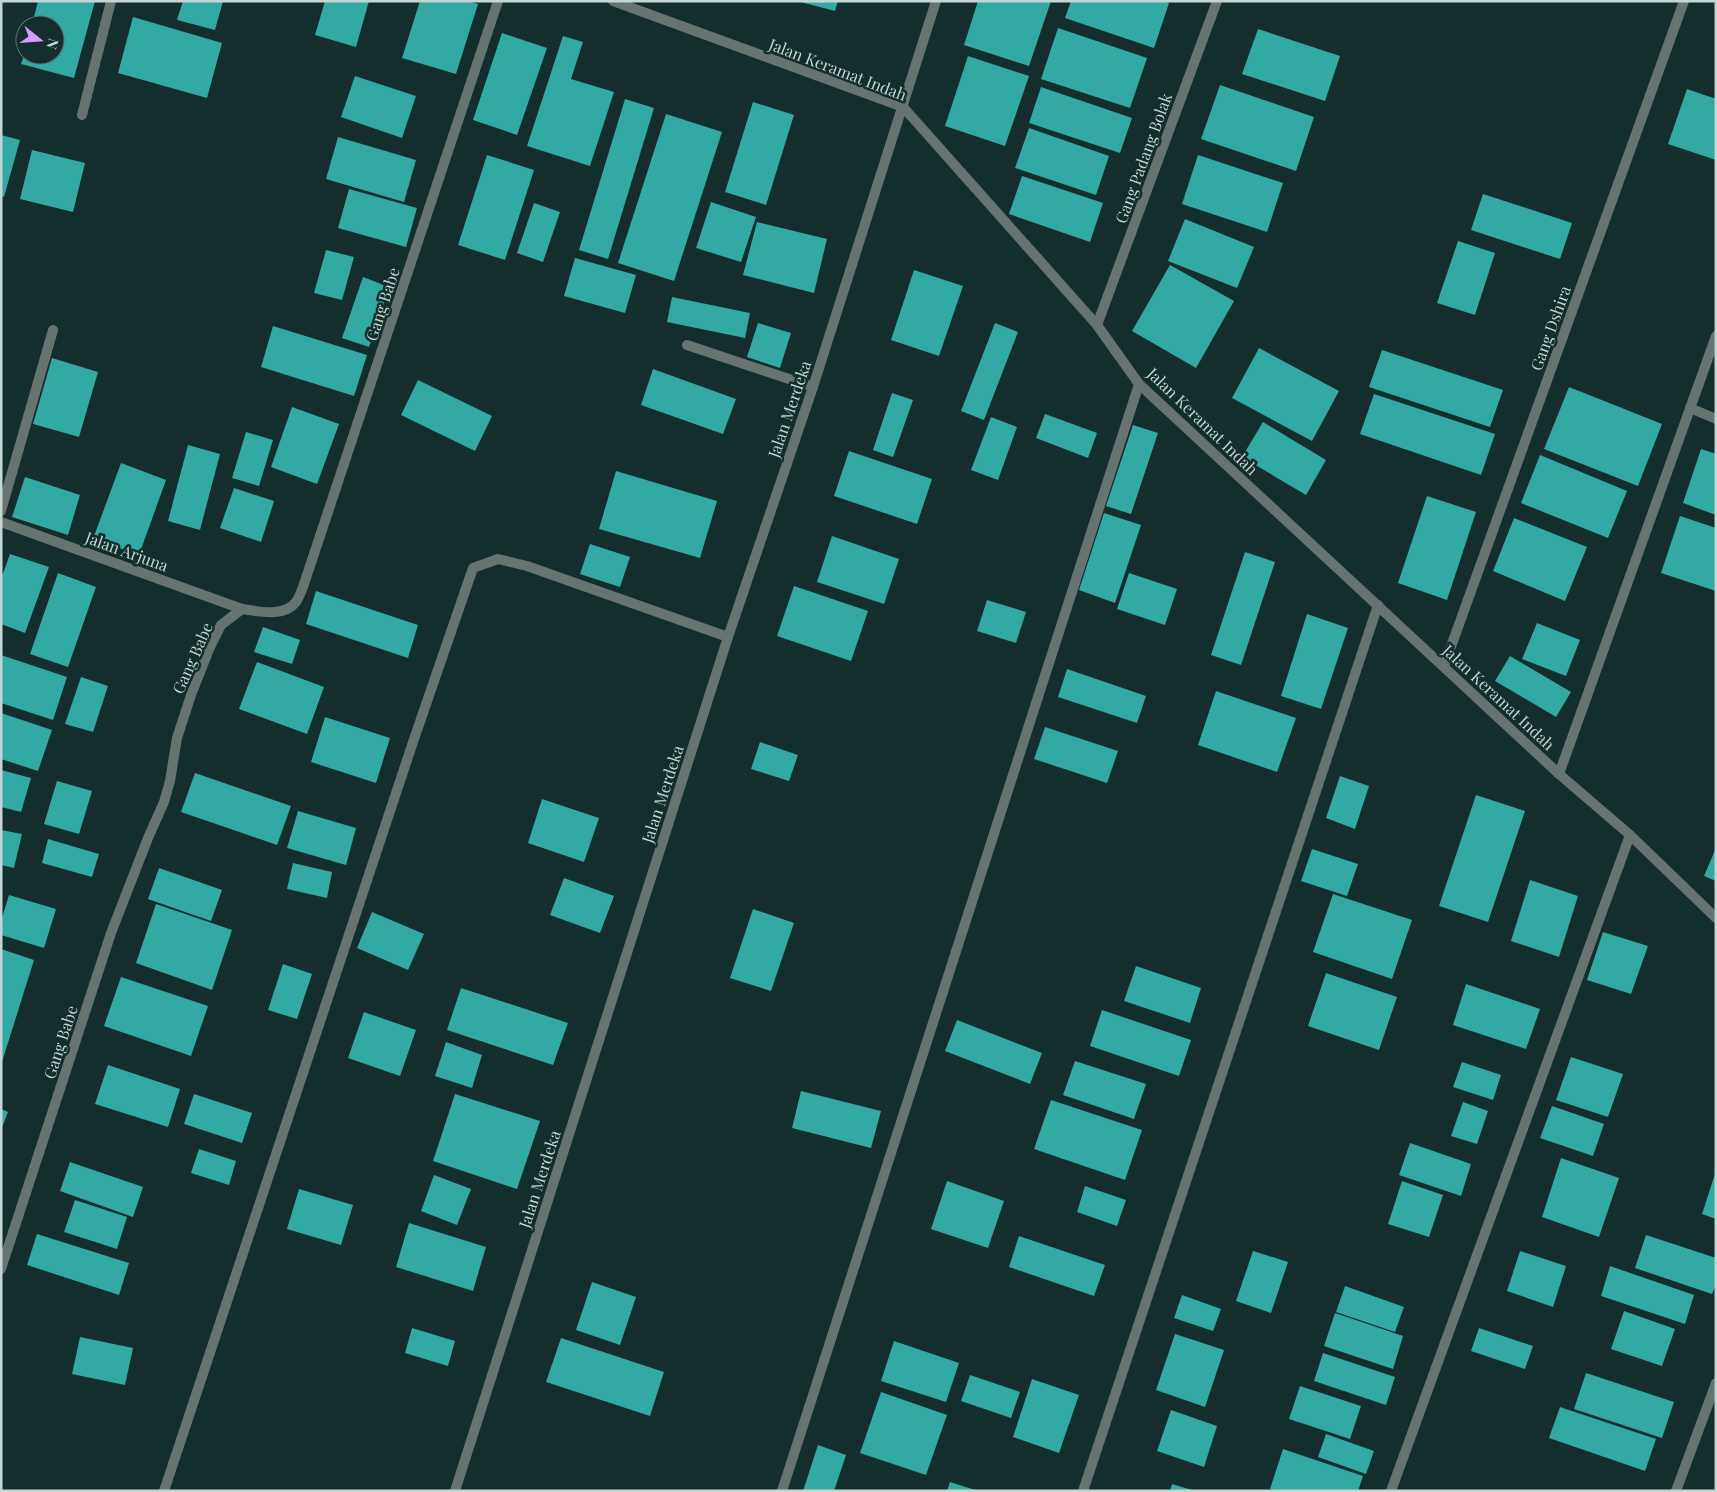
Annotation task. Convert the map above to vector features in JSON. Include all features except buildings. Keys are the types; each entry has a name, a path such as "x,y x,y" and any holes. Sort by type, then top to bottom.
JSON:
{"street":[{"path":"82,115 110,1"},
{"name":"Gang Babe","path":"1,1269 111,933 164,802 170,781 177,738 191,694 221,625 242,609 273,612 286,610 296,602 303,587 498,1"},
{"name":"Jalan Keramat Indah","path":"612,1 903,107 1097,325 1139,384 1560,774 1630,835 1716,918"},
{"name":"Jalan Merdeka","path":"455,1491 728,637 813,387 936,1"},
{"name":"Gang Padang Bolak","path":"1097,325 1217,1"},
{"name":"Gang Dshira","path":"1444,666 1684,1"},
{"path":"1,511 53,330"},
{"path":"1560,774 1716,336"},
{"path":"687,345 813,387"},
{"path":"782,1491 1139,384"},
{"path":"1690,408 1716,420"},
{"name":"Jalan Arjuna","path":"1,522 242,609"},
{"path":"164,1491 406,761 473,568 498,559 527,566 728,637"},
{"path":"1083,1491 1378,605"},
{"path":"1391,1491 1630,835"},
{"path":"1676,1491 1716,1383"}]}
